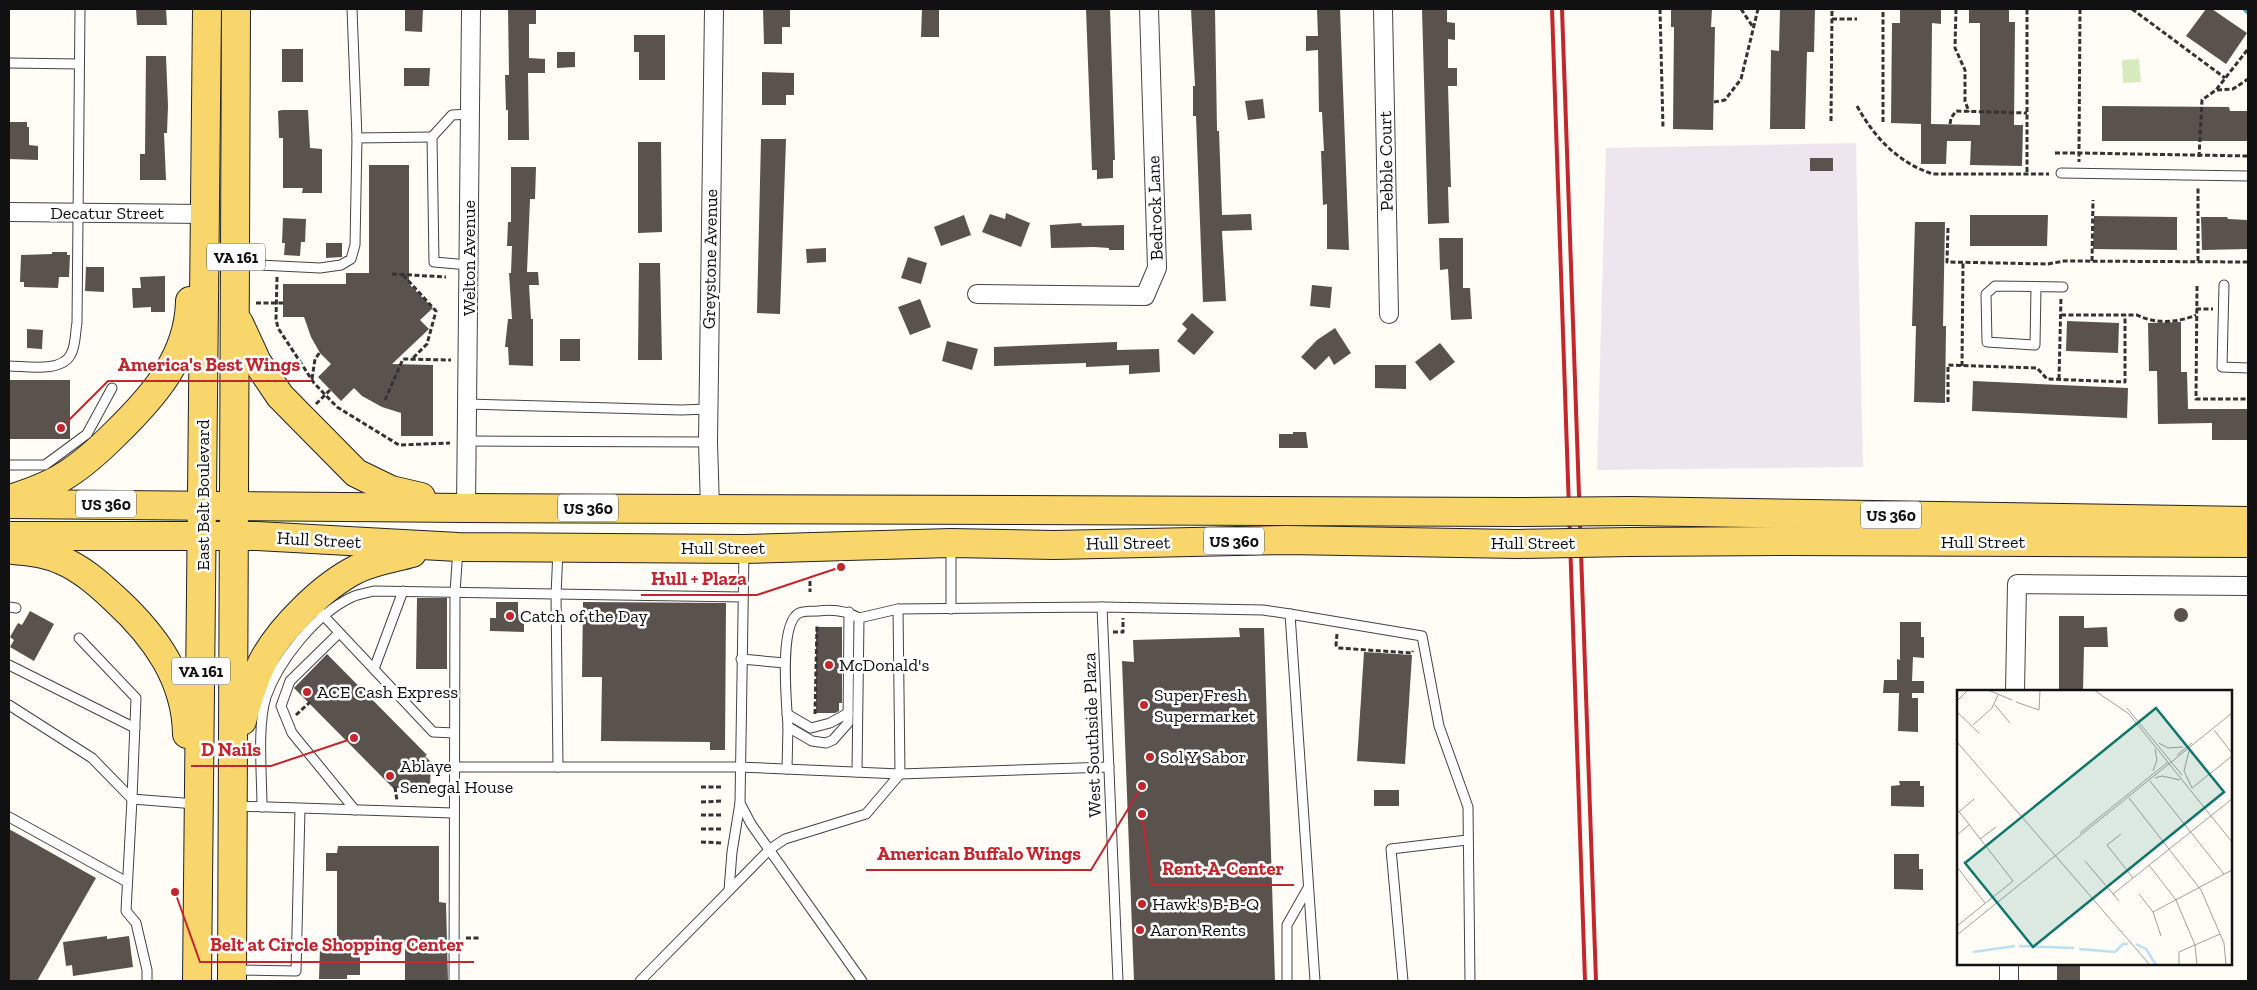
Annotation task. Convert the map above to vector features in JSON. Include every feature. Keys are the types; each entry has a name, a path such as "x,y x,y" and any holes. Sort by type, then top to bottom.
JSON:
{"main road":[{"name":"East Belt Boulevard","path":"197,981 206,9"},
{"name":"East Belt Boulevard","path":"232,976 234,506 244,310 236,264 236,9"},
{"path":"9,500 51,484 79,466 127,422 164,380 174,364 188,329 191,266 205,214"},
{"path":"244,310 257,362 280,396 356,473 391,490 466,508"},
{"name":"Hull Street","path":"9,504 466,508 1630,512 2248,521"},
{"path":"658,548 699,524 710,508"},
{"path":"744,548 751,537 765,524 793,508"},
{"name":"Hull Street","path":"9,536 234,537 445,547 658,548 951,543 1054,545 1287,540 1517,544 1794,541 2248,543"},
{"path":"233,757 249,694 262,664 282,634 318,610 332,585 355,570 445,547"},
{"path":"9,550 47,554 81,571 125,608 157,644 174,673 184,706 187,746 199,804"}],"street":[{"name":"Welton Avenue","path":"466,508 461,442 468,404 470,9"},
{"name":"Greystone Avenue","path":"710,508 708,408 714,9"},
{"name":"Bedrock Lane","path":"977,294 1145,296 1158,268 1149,9"},
{"name":"Pebble Court","path":"1383,9 1389,314"},
{"name":"Decatur Street","path":"9,212 205,214"},
{"path":"2015,690 2017,584 2248,586"},
{"path":"2008,981 2009,965"}],"lane":[{"path":"9,366 56,365 66,363 72,354 77,323 76,212 80,9"},
{"path":"236,264 320,268 341,265 351,259 355,245 357,138 352,9"},
{"path":"9,63 79,64"},
{"path":"469,265 434,262 432,137 452,115 470,114"},
{"path":"357,138 432,137"},
{"path":"2061,173 2248,176"},
{"path":"2036,288 2035,345 1987,342 1986,294 1995,286 2063,287"},
{"path":"2224,286 2222,367 2248,368"},
{"path":"9,465 45,465 87,434 112,388"},
{"path":"468,404 644,410 708,408"},
{"path":"461,442 708,442"},
{"path":"951,543 951,608"},
{"path":"445,547 455,592 454,981"},
{"path":"558,547 556,595 558,767"},
{"path":"729,890 732,852 740,803 739,767 744,548"},
{"path":"262,807 262,730 266,697 282,665 318,610 374,591 742,597"},
{"path":"374,670 403,591"},
{"path":"787,769 787,633 792,620 799,613 820,610 849,612 859,618 898,609 1102,607 1263,610 1422,636 1439,726 1468,807 1470,981"},
{"name":"West Southside Plaza","path":"1102,607 1118,981"},
{"path":"640,981 770,849 785,838 866,814 900,774 898,609"},
{"path":"318,610 433,732 454,733"},
{"path":"788,727 812,741 826,743 833,740 848,723 849,612"},
{"path":"1290,614 1315,981"},
{"path":"858,772 859,618"},
{"path":"339,633 290,681 281,706 292,733 355,810"},
{"path":"80,638 136,698 126,911 136,924 147,970 147,981"},
{"path":"741,659 786,662"},
{"path":"9,665 135,728"},
{"path":"9,705 92,758 132,800 199,804"},
{"path":"788,714 811,728 830,723 848,712"},
{"path":"454,767 739,767 900,774 1109,767"},
{"path":"740,803 751,824 862,981"},
{"path":"232,806 453,813"},
{"path":"232,976 296,971 300,808"},
{"path":"9,817 128,882"},
{"path":"1403,981 1391,849 1467,840"},
{"path":"1287,981 1287,925 1308,888"}],"path":[{"path":"1660,9 1663,128"},
{"path":"1741,9 1753,27"},
{"path":"1714,102 1725,100 1741,79 1748,58 1758,9"},
{"path":"1831,121 1832,9"},
{"path":"1883,9 1883,122"},
{"path":"1956,9 1955,48 1965,70 1965,101 1969,112"},
{"path":"2026,172 2027,9"},
{"path":"2079,153 2080,9"},
{"path":"2132,9 2225,78"},
{"path":"1832,19 1858,19"},
{"path":"2199,156 2202,100 2216,90 2248,49"},
{"path":"2216,90 2233,89 2248,79"},
{"path":"1857,106 1867,124 1877,136 1897,155 1918,169 1933,174 2026,172 2048,174"},
{"path":"1950,124 1951,118 1956,111 2027,113"},
{"path":"2055,152 2147,156 2157,153 2199,156 2248,156"},
{"path":"2198,175 2198,261"},
{"path":"2092,261 2094,200"},
{"path":"1948,228 1947,262 2048,264 2064,261 2248,262"},
{"path":"1962,366 1963,262"},
{"path":"392,274 455,278"},
{"path":"403,275 436,311 427,344 412,360"},
{"path":"2197,286 2196,399 2248,399"},
{"path":"276,287 278,328 312,380 337,407 400,445 461,442"},
{"path":"2059,379 2061,299"},
{"path":"244,310 283,303"},
{"path":"2196,309 2214,309"},
{"path":"2060,315 2137,315 2147,320 2184,320 2196,315"},
{"path":"1948,402 1948,365 2037,368 2047,379 2125,382 2125,315"},
{"path":"312,380 315,360 321,351"},
{"path":"385,400 403,359 454,360"},
{"path":"313,406 330,390"},
{"path":"810,581 810,592"},
{"path":"807,715 815,715 815,624 822,624"},
{"path":"1337,636 1336,646 1338,648 1412,653"},
{"path":"297,715 310,702"},
{"path":"701,787 723,788"},
{"path":"701,802 724,801"},
{"path":"701,815 723,815"},
{"path":"701,829 723,829"},
{"path":"701,842 724,843"}],"shaded area":[{"path":"1856,143 1863,467 1597,470 1606,148"}],"green space":[{"path":"2139,59 2141,82 2123,83 2122,60"}],"building":[{"path":"136,9 166,9 167,25 137,25"},
{"path":"405,9 423,9 422,32 405,31"},
{"path":"508,9 536,9 536,24 529,24 529,58 545,59 545,73 528,73 529,140 508,140 505,75 509,75"},
{"path":"763,9 790,9 790,27 782,27 782,44 764,44"},
{"path":"922,9 939,9 939,37 921,37"},
{"path":"1086,9 1110,9 1115,160 1113,160 1113,178 1097,179 1097,170 1092,170"},
{"path":"1191,9 1215,9 1217,131 1219,131 1222,215 1251,214 1252,230 1222,231 1226,301 1203,302 1196,116 1193,116 1193,86 1195,86"},
{"path":"1317,9 1340,9 1349,250 1327,249 1327,204 1323,205 1321,151 1324,151 1322,112 1319,112 1318,50 1306,51 1306,36 1318,36"},
{"path":"1422,9 1447,9 1447,22 1455,23 1455,40 1448,39 1448,68 1457,68 1457,86 1448,86 1451,187 1448,187 1449,223 1428,224"},
{"path":"1671,9 1712,9 1711,27 1715,27 1713,130 1673,129 1674,27 1671,27"},
{"path":"1780,9 1815,9 1814,52 1807,52 1805,129 1770,129 1771,50 1779,51"},
{"path":"1900,9 1941,9 1941,24 1932,23 1931,124 1980,125 1980,23 1969,23 1969,9 2009,9 2009,22 2015,22 2014,125 2023,125 2022,166 1970,165 1971,141 1947,141 1946,164 1921,164 1921,124 1891,123 1892,23 1900,23"},
{"path":"2206,9 2212,9 2247,33 2226,64 2186,36"},
{"path":"634,35 665,35 665,80 639,80 639,52 634,52"},
{"path":"282,49 303,49 303,82 282,82"},
{"path":"557,52 575,52 575,67 557,68"},
{"path":"146,56 166,56 168,106 167,133 164,133 166,180 140,180 140,154 145,154"},
{"path":"404,68 430,68 429,86 404,86"},
{"path":"762,72 794,73 794,95 786,95 786,105 762,105"},
{"path":"1263,99 1265,118 1248,120 1245,101"},
{"path":"2102,106 2229,107 2230,111 2248,111 2248,141 2102,141"},
{"path":"308,110 310,148 322,149 322,193 302,193 303,188 283,188 283,138 279,138 278,111"},
{"path":"9,122 27,122 27,127 29,127 29,145 38,146 38,160 9,159"},
{"path":"761,139 786,139 780,314 757,313"},
{"path":"638,142 661,142 662,232 638,233"},
{"path":"1810,158 1833,158 1833,171 1810,171"},
{"path":"369,165 409,165 409,284 433,308 420,320 429,329 392,364 433,365 433,436 401,436 401,413 382,407 362,396 354,388 341,401 318,377 331,364 320,353 311,337 304,317 283,317 283,284 346,284 346,273 369,273"},
{"path":"511,167 536,167 535,199 530,199 527,272 538,272 539,285 529,285 531,319 533,319 533,366 509,365 508,347 505,347 508,319 512,319 509,273 511,273 512,246 507,246 508,222 511,222"},
{"path":"1006,213 1030,223 1021,247 982,232 990,214 1005,219"},
{"path":"964,215 971,235 941,246 934,227"},
{"path":"1970,215 2048,215 2047,246 1970,246"},
{"path":"2094,216 2177,217 2177,250 2093,249"},
{"path":"2201,217 2227,217 2228,219 2248,220 2248,249 2202,250"},
{"path":"283,218 306,219 305,242 301,242 300,256 284,255 285,243 282,243"},
{"path":"1915,222 1945,222 1943,326 1946,326 1945,403 1914,402 1916,326 1912,326"},
{"path":"1081,223 1082,226 1124,225 1124,250 1094,247 1051,248 1050,225"},
{"path":"1439,238 1463,238 1463,288 1470,288 1472,319 1451,320 1448,269 1440,270"},
{"path":"326,243 342,243 342,257 326,258"},
{"path":"826,248 826,262 807,263 806,249"},
{"path":"52,252 67,252 67,255 70,255 69,277 59,277 58,288 24,287 24,282 20,282 21,255 52,254"},
{"path":"908,257 927,263 921,284 901,278"},
{"path":"639,263 660,263 662,360 638,360"},
{"path":"86,267 104,267 104,292 85,291"},
{"path":"165,276 165,312 151,312 151,307 133,308 132,288 141,288 140,277"},
{"path":"1312,285 1332,287 1330,308 1310,306"},
{"path":"920,299 931,327 910,335 898,307"},
{"path":"1192,313 1214,332 1194,355 1177,341 1187,329 1182,324"},
{"path":"2067,321 2119,323 2118,353 2066,351"},
{"path":"2181,322 2181,372 2187,372 2188,409 2248,409 2248,440 2212,440 2212,423 2158,424 2157,371 2149,371 2148,323"},
{"path":"1335,328 1351,353 1334,365 1329,356 1315,370 1301,357 1317,340"},
{"path":"27,329 43,330 42,349 27,348"},
{"path":"560,339 580,339 580,361 560,361"},
{"path":"947,341 978,349 972,370 942,361"},
{"path":"1117,342 1117,350 1159,349 1160,372 1129,374 1129,365 1086,367 1086,363 994,366 994,347"},
{"path":"1440,343 1455,362 1430,381 1415,362"},
{"path":"1375,365 1406,365 1406,389 1375,388"},
{"path":"9,380 70,380 70,439 9,439"},
{"path":"1973,381 2128,388 2127,418 1972,411"},
{"path":"1293,432 1306,432 1308,448 1279,448 1279,434 1293,434"},
{"path":"417,598 447,598 447,669 416,669"},
{"name":"Catch of the Day","path":"496,602 518,602 518,614 524,614 524,632 490,631 490,618 496,618"},
{"path":"583,602 726,603 725,750 710,750 710,742 601,741 602,677 582,677"},
{"path":"2178,608 2184,608 2188,615 2184,622 2178,622 2174,618 2174,612"},
{"path":"30,611 54,624 34,661 10,647 14,640 10,637 18,623 22,625"},
{"path":"2059,616 2084,616 2084,628 2107,627 2108,647 2084,647 2083,690 2059,690"},
{"path":"1900,622 1921,622 1921,637 1924,637 1924,658 1913,657 1912,681 1924,681 1924,693 1912,693 1912,698 1918,698 1918,732 1898,731 1899,693 1883,693 1884,680 1897,680 1897,659 1900,660"},
{"name":"McDonald's","path":"816,627 842,627 842,703 839,703 839,711 835,713 816,713"},
{"path":"1239,628 1264,628 1275,981 1134,981 1122,661 1134,662 1133,640 1240,637"},
{"path":"1364,652 1412,655 1405,764 1357,761"},
{"path":"327,654 427,755 425,756 431,762 430,787 405,786 394,789 294,688"},
{"path":"1899,781 1920,781 1920,786 1924,786 1924,807 1891,806 1891,786 1900,785"},
{"path":"1374,790 1399,790 1399,806 1374,806"},
{"path":"9,829 96,878 37,981 9,981"},
{"path":"338,846 439,846 439,902 446,903 448,981 405,981 405,946 360,946 360,975 347,975 347,979 319,979 320,948 337,948 337,871 326,871 326,853 337,853"},
{"path":"1894,854 1919,854 1919,869 1923,869 1923,890 1894,889"},
{"path":"107,936 107,939 129,936 133,967 73,976 72,965 66,966 63,942"},
{"path":"2057,965 2080,965 2080,981 2057,981"}],"waterway":[{"path":"2245,9 2248,12"}],"railway":[{"path":"1552,9 1585,981"},
{"path":"1562,9 1596,981"}],"place":[{"name":"America's Best Wings","path":"61,428"},
{"name":"Hull + Plaza","path":"841,567"},
{"name":"Catch of the Day","path":"510,616"},
{"name":"McDonald's","path":"829,665"},
{"name":"ACE Cash Express","path":"307,692"},
{"name":"Super Fresh Supermarket","path":"1144,705"},
{"name":"D Nails","path":"354,738"},
{"name":"Sol Y Sabor","path":"1150,757"},
{"name":"Ablaye Senegal House","path":"390,776"},
{"name":"American Buffalo Wings","path":"1142,786"},
{"name":"Rent-A-Center","path":"1142,814"},
{"name":"Belt at Circle Shopping Center","path":"175,892"},
{"name":"Hawk's B-B-Q","path":"1142,904"},
{"name":"Aaron Rents","path":"1140,930"}]}
